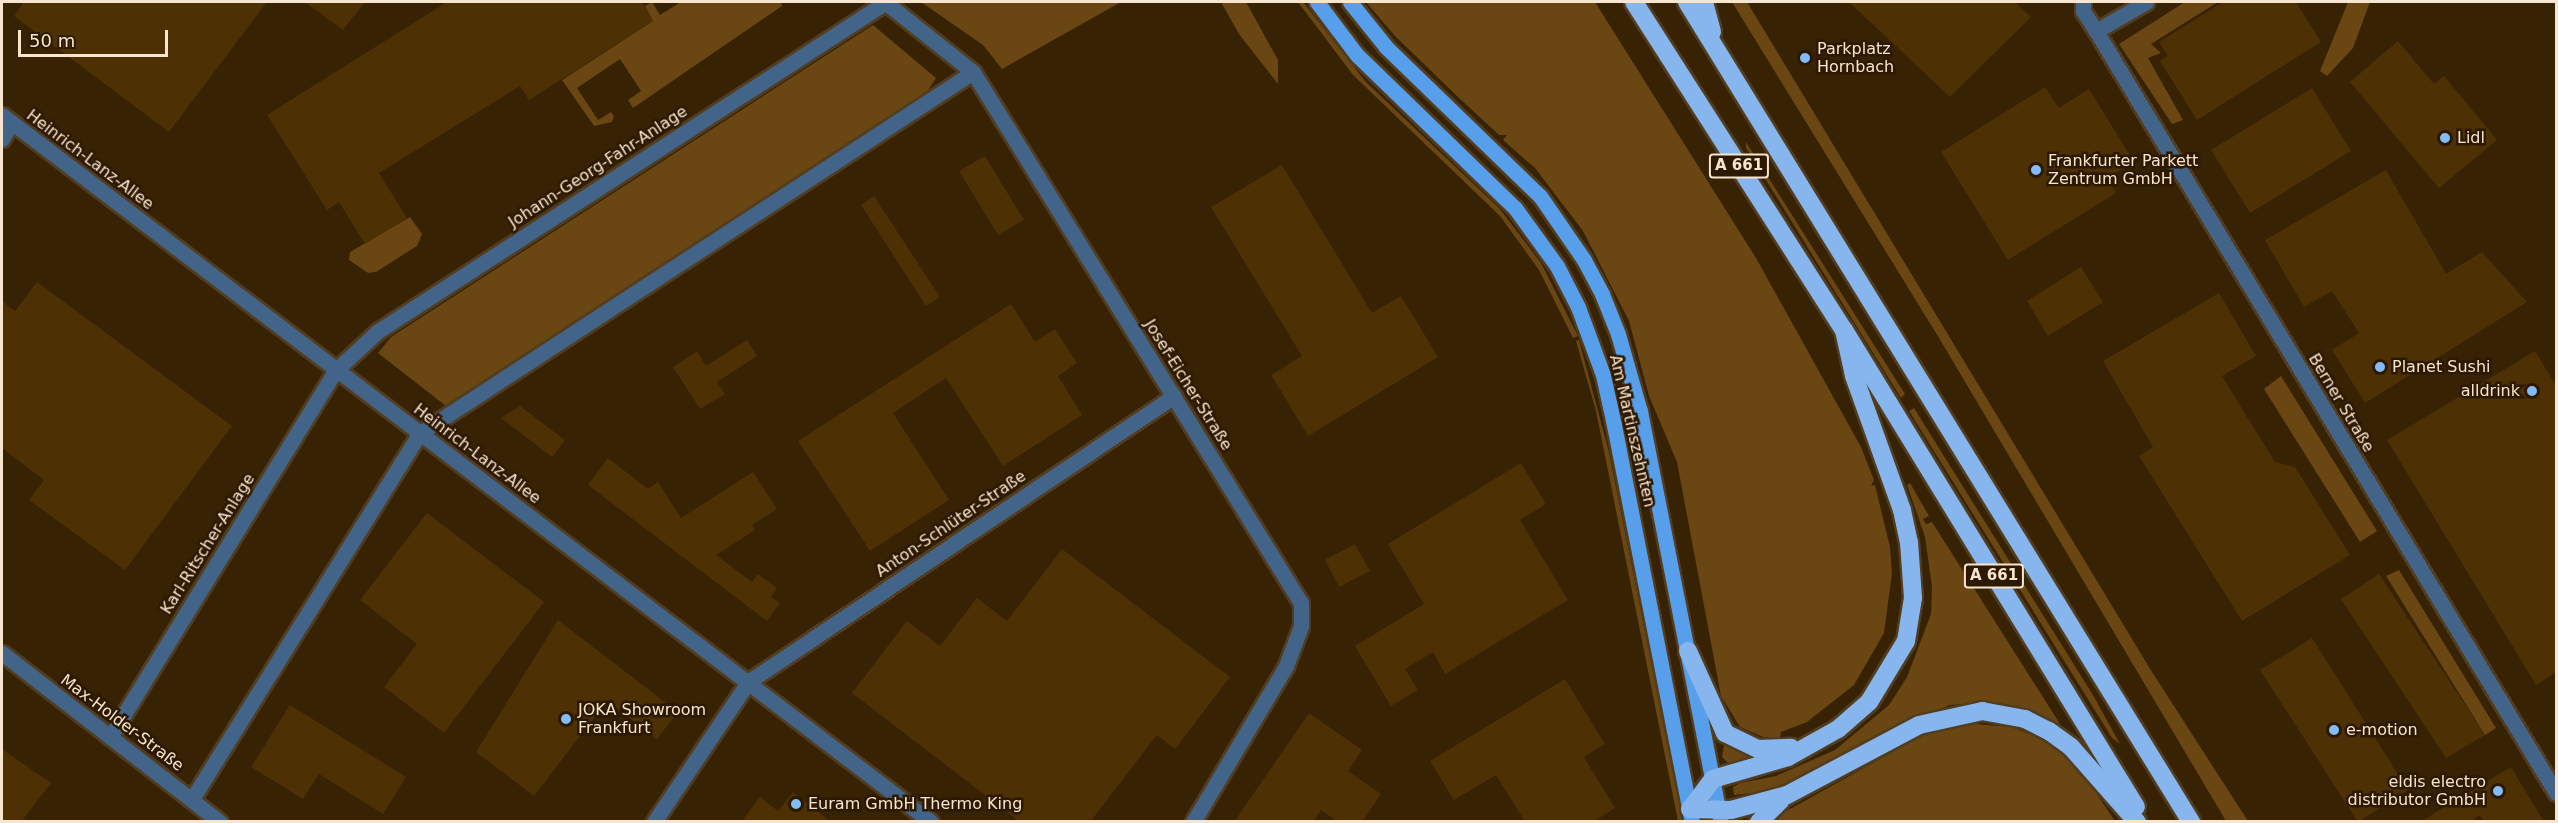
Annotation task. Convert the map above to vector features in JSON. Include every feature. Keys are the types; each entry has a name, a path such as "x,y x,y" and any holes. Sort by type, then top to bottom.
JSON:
{"highway":[{"name":"A 661","path":"1634,2 1844,330 2145,822"},
{"name":"A 661","path":"1687,2 2191,822"},
{"name":"A 661","path":"1704,2 1717,51"},
{"name":"A 661","path":"1713,779 1788,757 1820,742 1862,708 1885,679 1906,640 1913,598 1913,571 1902,510 1868,420 1844,330"},
{"name":"A 661","path":"1688,651 1718,721 1735,741 1773,751 1820,742"},
{"path":"1713,779 1691,815 1720,817 1787,795 1919,725 1982,711 2025,719 2049,731 2071,747 2137,822"},
{"path":"1759,822 1787,795"}],"main road":[{"name":"Am Martinszehnten","path":"1317,2 1357,55 1515,208 1557,266 1578,307 1603,375 1691,815"},
{"name":"Am Martinszehnten","path":"1350,2 1395,55 1540,196 1584,260 1618,334 1630,372 1720,817"}],"street":[{"name":"Josef-Eicher-Straße","path":"885,2 973,72 1301,603 1301,627 1286,666 1193,822"},
{"name":"Johann-Georg-Fahr-Anlage","path":"336,370 378,331 885,2"},
{"name":"Berner Straße","path":"2083,2 2096,31 2556,793"},
{"path":"2096,31 2146,2"},
{"path":"192,799 420,433 973,72"},
{"path":"2,139 6,119"},
{"name":"Heinrich-Lanz-Allee","path":"6,119 931,822"},
{"name":"Karl-Ritscher-Anlage","path":"110,737 336,370"},
{"name":"Anton-Schlüter-Straße","path":"748,682 1174,396"},
{"name":"Max-Holder-Straße","path":"2,653 220,822"},
{"path":"654,822 748,682"}],"shaded area":[{"path":"652,2 660,15 681,2 781,2 782,6 633,108 628,100 641,91 620,59 577,88 598,120 611,112 614,116 612,122 594,126 562,80 653,21 645,6"},
{"path":"921,2 1121,2 1002,69 983,45"},
{"path":"1221,2 1246,2 1278,60 1278,84 1239,34"},
{"path":"1298,2 1303,2 1365,81 1500,209 1541,263 1578,336 1573,338 1539,270 1500,216 1353,75"},
{"path":"1366,2 1595,2 1756,258 1861,447 1874,480 1871,486 1875,485 1890,547 1892,573 1884,633 1854,685 1807,722 1781,732 1780,737 1763,737 1740,727 1721,696 1677,462 1649,396 1629,321 1583,231 1535,168 1503,140 1507,135 1499,135 1457,96 1395,36"},
{"path":"1732,2 1747,2 2152,672 2248,821 2226,821 1939,338"},
{"path":"2185,2 2218,2 2151,44 2161,53 2148,58 2183,120 2172,124 2119,44"},
{"path":"2348,2 2370,2 2353,48 2327,76 2320,71"},
{"path":"873,25 936,78 927,92 904,109 446,406 378,353 391,337"},
{"path":"1746,142 1905,394 1901,398 1746,148"},
{"path":"410,217 422,234 417,246 376,272 368,273 349,260 350,252"},
{"path":"1579,340 1609,452 1683,821 1678,821 1596,411 1576,341"},
{"path":"2281,376 2377,531 2360,542 2264,389"},
{"path":"1914,408 2093,695 2120,744 2112,738 1909,411"},
{"path":"1910,483 1929,516 1923,519 1926,524 1932,522 2060,724 2010,705 1991,702 1950,705 1900,725 1836,763 1779,790 1734,795 1733,787 1740,783 1776,776 1835,750 1889,705 1907,677 1931,614 1932,587 1925,537 1907,485"},
{"path":"2399,570 2496,728 2485,735 2386,576"},
{"path":"1963,723 2012,727 2046,741 2080,769 2115,821 1775,822 1781,814 1932,731"},
{"path":"1725,740 1747,754 1747,760 1728,763 1722,757"}],"building":[{"path":"24,2 267,2 169,132 14,16"},
{"path":"305,2 365,2 343,30"},
{"path":"447,2 642,2 653,21 529,100 520,86 379,173 407,218 365,244 339,202 327,210 267,115"},
{"path":"1849,2 2015,2 2031,17 1950,97"},
{"path":"2223,2 2296,2 2321,42 2197,120 2160,61 2168,56 2159,42"},
{"path":"2398,41 2434,84 2444,76 2497,140 2439,188 2350,82"},
{"name":"Frankfurter Parkett Zentrum GmbH","path":"2045,87 2059,108 2089,89 2134,162 2107,178 2116,193 2008,260 1941,152"},
{"path":"2312,88 2351,151 2250,213 2211,150"},
{"path":"985,156 1024,220 998,235 959,171"},
{"path":"1282,165 1372,313 1401,296 1438,357 1308,436 1271,375 1302,356 1211,207"},
{"path":"2386,170 2446,274 2482,252 2527,302 2365,403 2332,350 2359,333 2332,291 2304,307 2265,240"},
{"path":"874,196 940,297 926,306 861,205"},
{"path":"2081,267 2103,302 2048,336 2027,301"},
{"path":"37,282 232,426 125,570 29,500 44,480 2,448 2,301 15,311"},
{"path":"2219,293 2256,356 2222,376 2275,462 2295,467 2350,555 2242,621 2139,456 2153,447 2103,361"},
{"path":"1011,304 1035,342 1055,329 1077,363 1058,376 1082,415 1003,466 946,378 893,413 949,500 870,551 798,441"},
{"path":"747,340 757,356 717,382 725,394 700,409 673,367 697,351 706,366"},
{"path":"2535,351 2556,386 2556,672 2536,685 2387,440"},
{"path":"520,406 565,440 552,457 501,418"},
{"path":"608,458 648,489 658,482 681,518 753,472 777,509 752,525 755,530 716,555 752,582 758,574 777,588 771,597 780,603 767,621 588,485"},
{"path":"1521,463 1546,504 1520,520 1568,600 1445,674 1433,652 1405,669 1418,690 1391,706 1355,646 1424,604 1388,544"},
{"path":"427,513 544,602 444,733 384,687 417,644 360,600"},
{"path":"1355,544 1370,571 1339,587 1325,560"},
{"path":"1062,549 1230,677 1175,749 1157,735 1090,822 1020,822 852,693 907,621 940,646 977,598 1007,621"},
{"path":"2379,574 2485,735 2446,758 2341,599"},
{"path":"558,620 678,712 657,739 607,701 534,796 476,752"},
{"name":"e-motion","path":"2312,638 2408,790 2358,822 2260,670"},
{"path":"1565,679 1605,744 1584,757 1615,808 1593,822 1525,822 1496,775 1454,800 1430,761"},
{"path":"290,705 406,777 383,814 319,774 303,799 251,767"},
{"path":"1309,713 1362,750 1348,771 1381,794 1362,822 1338,822 1321,810 1313,822 1234,822"},
{"path":"2,749 51,783 21,822 2,822"},
{"name":"eldis electro distributor GmbH","path":"2511,767 2544,822 2484,822 2480,815 2470,822 2420,822"},
{"name":"Euram GmbH Thermo King","path":"793,792 831,822 741,822 760,797 778,811"}],"place":[{"name":"Parkplatz Hornbach","path":"1805,58"},
{"name":"Lidl","path":"2445,138"},
{"name":"Frankfurter Parkett Zentrum GmbH","path":"2036,170"},
{"name":"Planet Sushi","path":"2380,367"},
{"name":"alldrink","path":"2532,391"},
{"name":"JOKA Showroom Frankfurt","path":"566,719"},
{"name":"e-motion","path":"2334,730"},
{"name":"eldis electro distributor GmbH","path":"2498,791"},
{"name":"Euram GmbH Thermo King","path":"796,804"}]}
